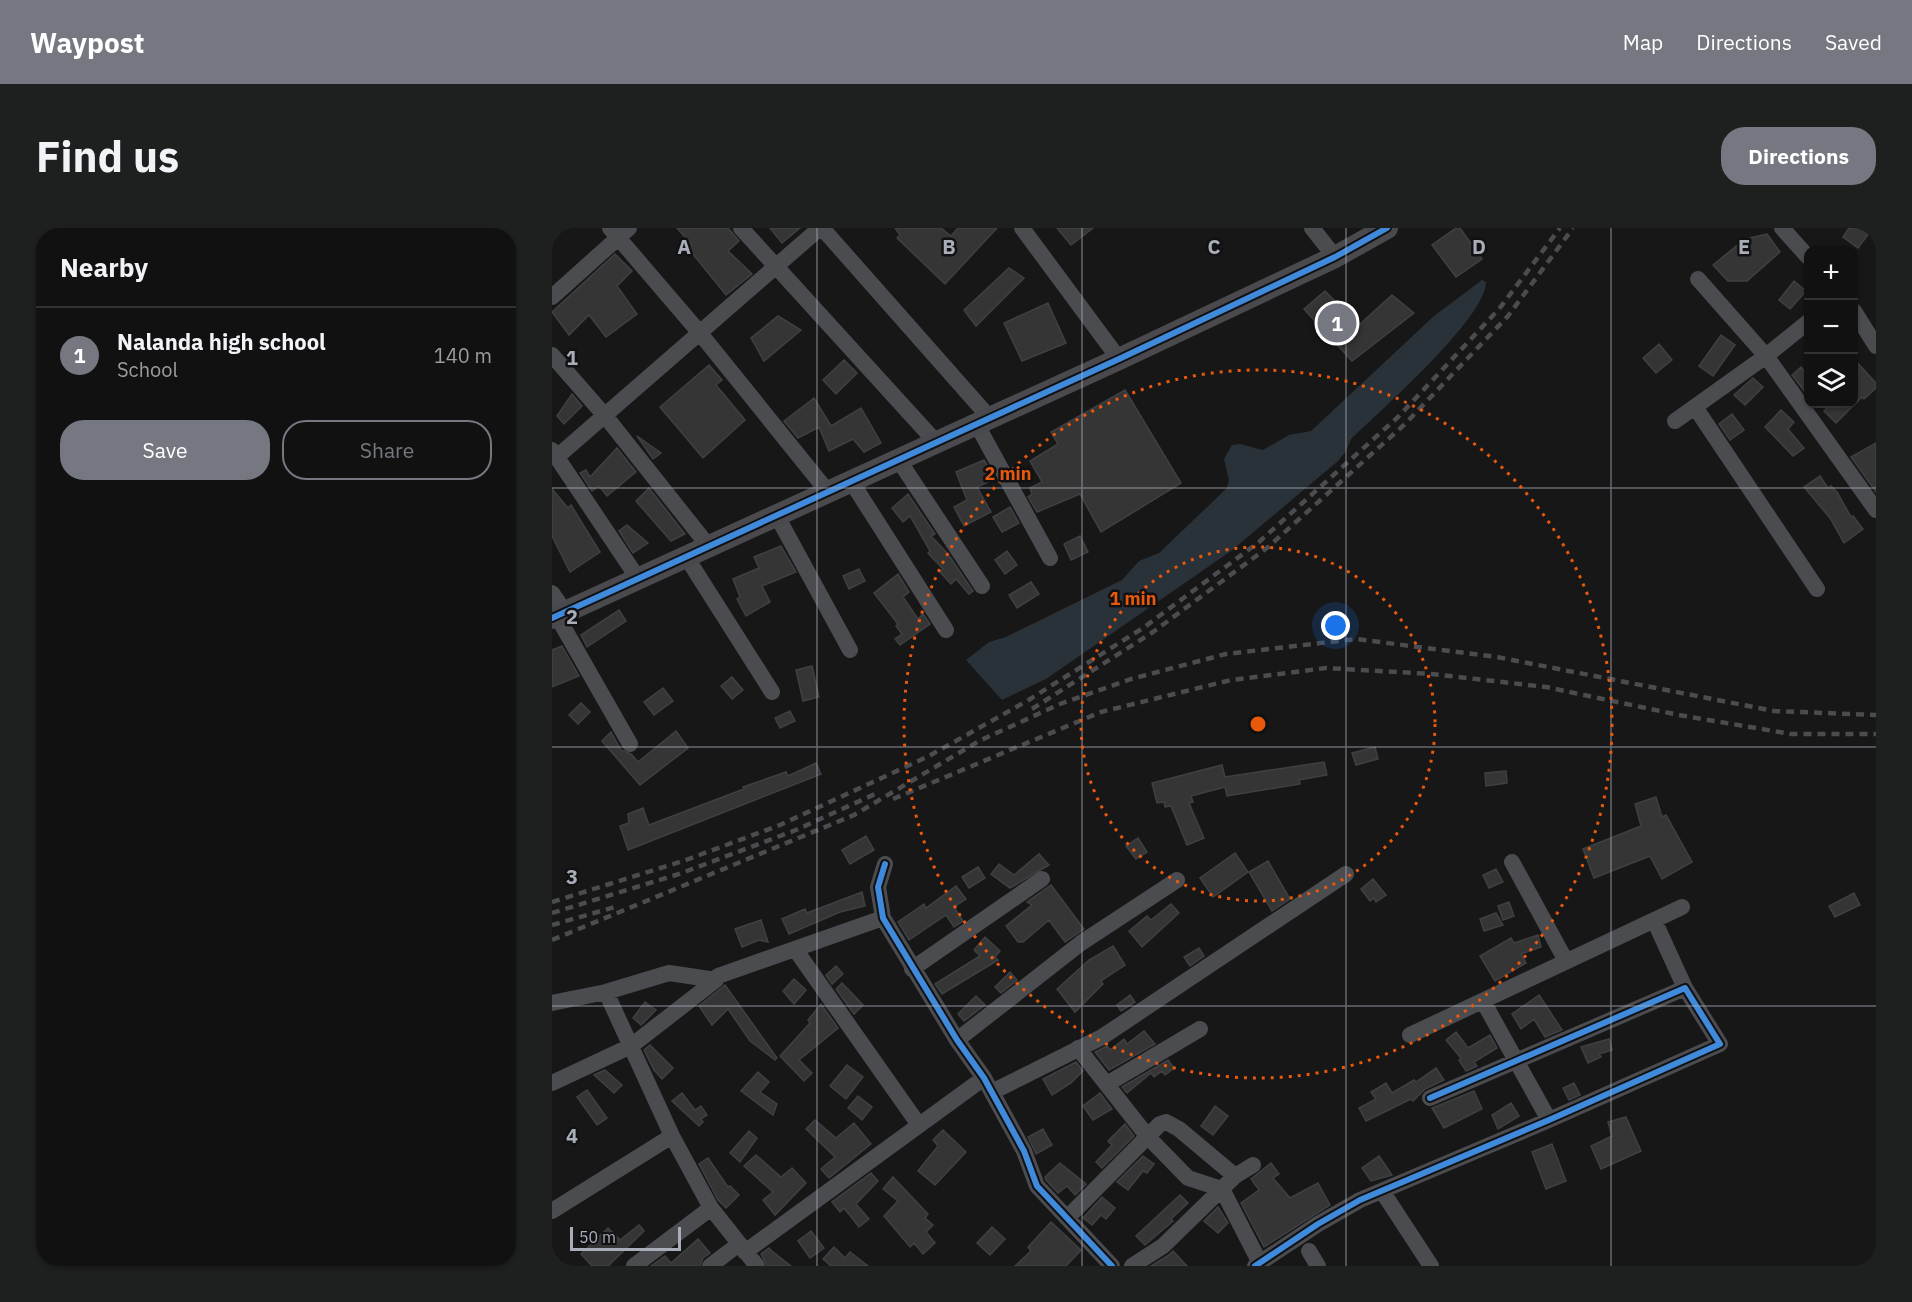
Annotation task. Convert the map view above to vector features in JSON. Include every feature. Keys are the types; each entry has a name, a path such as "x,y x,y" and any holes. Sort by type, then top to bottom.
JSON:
{"street":[{"path":"741,228 935,441"},
{"path":"639,580 555,453 606,417 775,265 821,228 983,420 1050,558"},
{"path":"1022,228 1119,359"},
{"path":"1312,228 1335,257"},
{"path":"558,615 710,548 935,441 1119,359 1335,257 1387,228"},
{"path":"1782,228 1804,252"},
{"path":"552,297 619,231 828,492"},
{"path":"1698,279 1766,357 1876,510"},
{"path":"1858,317 1876,346"},
{"path":"1675,421 1766,357 1804,326"},
{"path":"552,355 606,417 710,548"},
{"path":"1695,407 1817,589"},
{"path":"898,459 982,586"},
{"path":"851,481 946,630"},
{"path":"777,516 850,650"},
{"path":"687,558 772,692"},
{"path":"552,593 558,615 630,744"},
{"path":"1512,862 1566,962"},
{"path":"885,864 878,887 883,918 912,969 988,1085 1024,1151 1037,1186 1112,1266"},
{"path":"710,1266 742,1248 919,1125 988,1085 1102,1037 1346,874"},
{"path":"912,969 1042,879"},
{"path":"957,1040 1081,943 1177,880"},
{"path":"1410,1035 1682,907"},
{"path":"552,1083 631,1046 716,980 718,976 883,918"},
{"path":"1078,1048 1148,1137 1188,1178 1222,1189 1258,1264 1318,1224 1382,1191 1550,1120 1720,1044 1690,993 1684,988 1654,920"},
{"path":"795,949 919,1125"},
{"path":"552,1003 606,992 669,973 716,980"},
{"path":"1430,1098 1684,988"},
{"path":"606,992 672,1136 711,1208 757,1266"},
{"path":"1483,1001 1550,1120"},
{"path":"1107,1084 1200,1029"},
{"path":"1068,1217 1160,1124 1166,1122 1179,1129 1235,1176"},
{"path":"552,1210 672,1136"},
{"path":"1132,1266 1163,1246 1235,1176 1253,1165"},
{"path":"1382,1191 1431,1266"},
{"path":"634,1266 711,1208"},
{"path":"1309,1251 1318,1266"}],"shaded area":[{"path":"1482,280 1486,282 1481,298 1469,318 1429,364 1351,439 1346,451 1338,461 1231,551 1046,679 1002,700 966,660 989,642 1006,637 1122,580 1139,561 1159,553 1227,488 1229,480 1224,459 1232,445 1240,444 1263,450 1289,435 1311,431 1434,316"}],"building":[{"path":"677,228 728,228 739,241 728,251 752,274 726,295 688,248 692,245"},
{"path":"770,228 800,228 782,243"},
{"path":"895,228 941,228 951,236 958,228 997,228 945,284 897,238 900,235"},
{"path":"1057,228 1093,228 1071,245"},
{"path":"1456,228 1460,228 1482,259 1456,277 1432,245"},
{"path":"1849,228 1873,228 1858,248 1843,237"},
{"path":"1767,234 1780,252 1747,281 1728,281 1713,265 1745,239"},
{"path":"615,254 632,271 617,286 637,314 606,337 589,315 569,335 552,312"},
{"path":"1009,268 1024,278 976,326 964,310"},
{"path":"1794,281 1804,289 1804,293 1790,309 1779,300"},
{"path":"1325,291 1359,325 1392,295 1414,313 1352,361 1304,309"},
{"path":"1048,303 1066,343 1022,361 1004,323"},
{"path":"778,316 801,330 764,361 751,338"},
{"path":"1721,335 1735,345 1713,376 1699,366"},
{"path":"1659,344 1672,360 1656,373 1643,358"},
{"path":"844,360 857,373 836,394 823,380"},
{"path":"1858,363 1876,383 1876,388 1864,399 1862,397 1858,401"},
{"path":"709,365 722,380 716,385 745,420 703,458 660,407"},
{"path":"1801,367 1804,371 1804,391 1792,375"},
{"path":"1753,378 1763,387 1745,405 1734,395"},
{"path":"1125,390 1181,483 1101,532 1080,494 1037,512 1028,497 1032,494 1030,488 1042,482 1030,461 1058,444 1051,432"},
{"path":"572,394 582,406 564,424 557,416"},
{"path":"814,398 831,426 861,408 881,443 864,452 853,439 829,451 819,427 798,438 784,421"},
{"path":"1827,408 1851,408 1836,423 1824,411"},
{"path":"1781,410 1794,422 1788,429 1804,448 1793,456 1765,427"},
{"path":"1732,414 1744,430 1730,440 1719,424"},
{"path":"637,436 661,453 653,459"},
{"path":"1876,443 1876,492 1851,457"},
{"path":"617,448 636,472 607,496 599,486 592,491 580,473 586,470 590,477"},
{"path":"984,460 995,479 977,487 991,512 964,526 954,507 967,500 956,472"},
{"path":"1820,476 1828,488 1831,486 1837,492 1851,517 1853,516 1863,529 1844,543 1830,518 1804,487"},
{"path":"649,488 685,534 671,541 636,501"},
{"path":"552,489 568,508 571,505 600,552 570,572 552,536"},
{"path":"908,494 935,534 931,536 948,554 973,591 969,594 956,579 951,584 940,572 943,569 928,553 930,551 910,516 903,522 892,508"},
{"path":"1010,507 1019,523 1002,532 993,517"},
{"path":"627,525 648,543 633,553 619,531"},
{"path":"1080,536 1088,552 1071,560 1064,544"},
{"path":"781,546 796,572 762,586 770,602 746,616 737,599 740,597 733,579 759,568 754,557"},
{"path":"1007,551 1017,565 1005,574 995,560"},
{"path":"859,569 865,581 849,589 843,576"},
{"path":"898,574 909,592 903,597 918,619 923,614 930,624 900,645 895,639 902,634 896,626 898,624 874,593"},
{"path":"1031,582 1039,594 1017,608 1009,595"},
{"path":"619,610 626,621 587,647 581,635"},
{"path":"562,646 579,676 552,687 552,650"},
{"path":"812,666 819,697 803,701 796,670"},
{"path":"732,677 743,690 732,699 721,686"},
{"path":"663,688 673,701 654,715 644,702"},
{"path":"581,703 590,712 578,724 569,715"},
{"path":"790,711 795,721 780,728 775,718"},
{"path":"676,731 688,748 640,785 602,741 611,732 621,750 631,754 638,762"},
{"path":"1375,747 1378,759 1356,765 1352,753"},
{"path":"1324,762 1327,775 1299,780 1300,784 1227,796 1225,787 1191,796 1193,802 1189,803 1204,838 1187,845 1171,806 1165,807 1164,802 1157,803 1152,783 1222,765 1225,777"},
{"path":"816,763 821,774 628,850 620,826 629,823 628,814 643,808 649,825 744,789 743,787 786,772 788,776"},
{"path":"1506,771 1507,783 1486,786 1485,773"},
{"path":"1656,797 1662,817 1666,815 1692,862 1662,879 1650,856 1594,878 1583,849 1641,826 1635,804"},
{"path":"866,836 874,850 850,864 842,850"},
{"path":"1138,838 1147,852 1136,859 1126,846"},
{"path":"1235,853 1248,872 1213,897 1200,878"},
{"path":"1039,854 1049,865 1010,888 991,874 999,864 1014,875"},
{"path":"1268,861 1290,899 1272,911 1249,872"},
{"path":"978,867 985,878 969,888 962,877"},
{"path":"1496,869 1503,882 1489,888 1483,875"},
{"path":"1373,879 1386,895 1376,902 1374,898 1370,901 1361,889"},
{"path":"1051,885 1084,929 1065,942 1049,920 1023,942 1018,942 1006,926 1032,905 1027,902"},
{"path":"956,886 966,899 954,907 963,921 954,927 946,915 909,940 898,922 924,904 926,908"},
{"path":"862,892 865,906 840,912 789,934 782,919 805,909 807,913"},
{"path":"1854,893 1860,905 1835,917 1829,906"},
{"path":"1509,902 1514,916 1503,920 1498,906"},
{"path":"1171,904 1179,913 1142,947 1129,931 1147,916 1151,920"},
{"path":"1496,913 1503,925 1484,931 1480,919"},
{"path":"761,920 768,942 759,940 742,947 735,929"},
{"path":"1538,935 1541,947 1521,954 1526,963 1495,981 1480,956 1511,938 1514,943"},
{"path":"985,937 1000,951 995,957 998,960 942,994 935,984 980,956 974,950"},
{"path":"1113,946 1125,965 1101,981 1103,984 1075,1012 1057,989 1089,960"},
{"path":"1199,948 1204,956 1190,966 1184,957"},
{"path":"836,966 843,974 832,984 826,975"},
{"path":"1010,972 1017,980 1001,993 995,987"},
{"path":"794,979 806,990 794,1004 783,991"},
{"path":"842,983 863,1005 854,1014 836,989"},
{"path":"725,985 777,1058 775,1060 750,1041 728,1009 712,1025 699,1006"},
{"path":"1130,995 1135,1002 1121,1011 1117,1005"},
{"path":"1539,995 1562,1030 1545,1037 1534,1019 1521,1029 1512,1014"},
{"path":"976,996 985,1005 964,1021 958,1014"},
{"path":"645,1002 656,1010 641,1025 633,1018"},
{"path":"821,1004 838,1028 799,1060 812,1073 804,1081 780,1056 810,1023 808,1020"},
{"path":"1144,1031 1155,1044 1109,1070 1095,1052 1107,1046 1110,1050 1124,1039 1127,1044"},
{"path":"1456,1032 1468,1048 1490,1035 1497,1048 1474,1062 1477,1066 1466,1071 1459,1060 1461,1058 1446,1040"},
{"path":"1609,1039 1612,1050 1599,1054 1601,1057 1588,1063 1581,1047"},
{"path":"650,1045 673,1068 662,1079 654,1070 644,1050"},
{"path":"1168,1060 1174,1068 1165,1075 1162,1071 1154,1077 1151,1073 1127,1093 1122,1087"},
{"path":"1076,1062 1083,1071 1071,1083 1052,1095 1043,1079"},
{"path":"847,1065 863,1077 846,1099 830,1086"},
{"path":"1436,1068 1444,1080 1425,1089 1413,1101 1411,1099 1366,1121 1359,1108 1376,1099 1371,1092 1386,1083 1392,1093 1414,1080 1416,1082"},
{"path":"605,1070 622,1085 614,1093 594,1075"},
{"path":"758,1072 769,1082 760,1092 777,1104 773,1115 741,1091"},
{"path":"1574,1083 1580,1095 1569,1100 1563,1088"},
{"path":"587,1090 607,1118 597,1125 577,1097"},
{"path":"1474,1091 1482,1109 1444,1128 1432,1108"},
{"path":"682,1093 695,1110 701,1106 707,1115 701,1119 703,1122 699,1126 672,1101"},
{"path":"1100,1093 1112,1109 1093,1120 1083,1106"},
{"path":"858,1096 872,1107 862,1120 848,1108"},
{"path":"1511,1103 1519,1116 1498,1129 1492,1115"},
{"path":"1215,1106 1228,1116 1213,1135 1201,1126"},
{"path":"1626,1117 1641,1151 1601,1169 1591,1146 1612,1136 1608,1122"},
{"path":"815,1120 836,1138 854,1123 871,1144 829,1178 821,1169 835,1157 806,1129"},
{"path":"1125,1124 1134,1136 1102,1168 1096,1162 1112,1145 1108,1141"},
{"path":"1043,1129 1052,1145 1036,1154 1028,1137"},
{"path":"943,1130 966,1152 935,1185 918,1171 938,1146 933,1140"},
{"path":"749,1131 757,1138 740,1162 730,1153"},
{"path":"1552,1144 1566,1181 1546,1189 1532,1152"},
{"path":"756,1155 781,1177 792,1168 806,1183 775,1215 763,1200 773,1192 744,1166"},
{"path":"1143,1156 1154,1164 1147,1173 1143,1171 1128,1190 1117,1182"},
{"path":"1379,1156 1392,1175 1371,1181 1362,1168"},
{"path":"708,1158 728,1187 730,1186 739,1195 726,1208 718,1200 699,1164"},
{"path":"1060,1163 1086,1184 1075,1195 1067,1186 1058,1193 1046,1180 1045,1177"},
{"path":"1271,1163 1279,1174 1273,1178 1290,1198 1318,1183 1330,1205 1264,1247 1241,1203 1259,1190 1251,1179"},
{"path":"871,1173 878,1181 856,1204 869,1219 859,1227 844,1208 840,1212 832,1202"},
{"path":"893,1177 928,1214 925,1218 933,1225 926,1232 935,1243 923,1254 914,1243 910,1247 884,1216 898,1201 883,1189"},
{"path":"1180,1195 1188,1203 1171,1219 1173,1221 1145,1245 1136,1236"},
{"path":"1102,1197 1115,1208 1106,1219 1101,1215 1092,1225 1083,1218"},
{"path":"1218,1207 1228,1223 1218,1233 1204,1221"},
{"path":"1051,1222 1081,1250 1066,1266 1015,1266 1031,1251 1028,1247"},
{"path":"639,1225 644,1231 608,1266 592,1266 581,1254 608,1228 620,1240"},
{"path":"992,1227 1005,1239 990,1255 977,1243"},
{"path":"811,1231 824,1248 810,1258 798,1241"},
{"path":"698,1239 710,1253 703,1258 700,1266 651,1266 665,1256 671,1263"},
{"path":"834,1247 845,1258 850,1252 868,1266 831,1266 823,1259"},
{"path":"769,1248 791,1266 767,1266 761,1254"},
{"path":"1173,1251 1187,1266 1151,1266 1169,1255"}],"railway":[{"path":"552,902 686,860 780,825 929,756 1027,701 1143,628 1259,542 1398,417 1499,309 1560,228"},
{"path":"1032,709 1153,632 1267,548 1405,424 1508,316 1573,228"},
{"path":"552,940 854,815 979,741 1060,704 1131,679 1226,654 1356,639 1497,657 1774,711 1876,715"},
{"path":"893,799 1101,712 1231,680 1326,668 1432,674 1546,687 1679,715 1791,734 1876,734"},
{"path":"552,913 679,874 796,830 875,794"},
{"path":"552,925 615,907"}],"cycle path":[{"path":"552,618 1119,359 1335,257 1387,228"},
{"path":"885,864 878,887 883,918 957,1040 984,1078 1024,1151 1037,1186 1112,1266"},
{"path":"1255,1266 1318,1224 1360,1200 1720,1044 1685,988 1430,1098"}],"place":[{"name":"Nalanda high school","path":"1337,323"}]}
